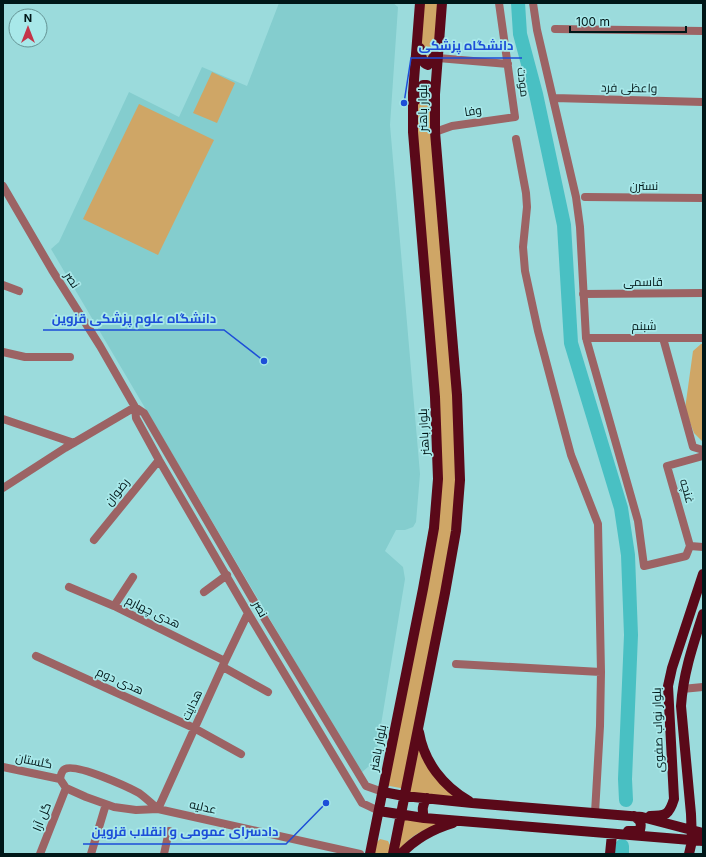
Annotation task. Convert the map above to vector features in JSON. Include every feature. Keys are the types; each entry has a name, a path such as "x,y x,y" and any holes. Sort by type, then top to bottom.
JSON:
{"main road":[{"name":"بلوار باهنر","path":"370,854 428,565 434,528 438,479 435,397 413,117 413,93 420,3"},
{"name":"بلوار باهنر","path":"393,854 453,547 460,480 457,395 435,132 435,94 442,3"},
{"path":"418,30 422,60 424,64 428,65 434,56 440,32"},
{"path":"413,117 418,92 423,85 427,85 430,89 435,116"},
{"name":"بلوار نواب صفوی","path":"638,816 663,816 670,811 672,807 674,799 668,686 672,668 703,574"},
{"name":"بلوار نواب صفوی","path":"689,854 692,836 691,814 681,706 682,689 693,645 703,614"},
{"path":"418,728 424,751 435,772 452,790 472,803"},
{"path":"671,746 680,764 684,808 687,810 689,809 689,804"},
{"path":"382,792 404,796 472,803 638,816 703,841"},
{"path":"424,818 423,808 427,798"},
{"path":"379,811 424,818 642,837 692,836 703,833"},
{"path":"557,829 574,825 637,831 640,830 641,823 638,816"},
{"path":"401,854 420,837 440,827 460,821"},
{"path":"610,854 615,834"}],"street":[{"name":"مودت","path":"499,3 515,117"},
{"path":"533,3 537,30 576,197 580,227 586,338 625,482 638,521 644,566 686,556 690,546 703,547"},
{"path":"555,29 703,31"},
{"path":"438,58 508,64"},
{"name":"واعظی فرد","path":"554,98 703,102"},
{"name":"وفا","path":"435,132 452,126 515,117"},
{"path":"516,139 526,193 527,207 523,247 525,271 538,331 571,455 598,524 601,672 600,726 595,813"},
{"name":"نصر","path":"3,186 5,197 100,346 136,407 144,413 255,603 366,786 382,792"},
{"name":"نسترن","path":"585,197 703,198"},
{"path":"3,285 19,291"},
{"name":"قاسمی","path":"583,294 703,293"},
{"name":"شبنم","path":"586,338 703,338"},
{"path":"663,338 693,447 703,450"},
{"path":"3,352 25,357 70,357"},
{"path":"3,488 74,443 136,407"},
{"name":"نصر","path":"136,407 136,418 159,460 362,802 379,811"},
{"path":"3,419 74,443"},
{"name":"غنچه","path":"690,546 667,466 703,456"},
{"name":"رضوان","path":"94,540 159,460"},
{"path":"204,592 227,575"},
{"path":"114,606 133,577"},
{"name":"هدی چهارم","path":"69,588 114,606 224,664 268,692"},
{"name":"هدایت","path":"158,809 248,612"},
{"name":"هدی دوم","path":"36,656 194,728 241,754"},
{"path":"456,664 601,672"},
{"path":"682,689 703,687"},
{"name":"گلستان","path":"3,767 60,779"},
{"path":"74,767 85,770 140,794 158,809 136,810 114,807 86,797 66,788 60,779 61,773 65,769 74,767"},
{"name":"گل آرا","path":"40,854 66,788"},
{"path":"91,854 106,804"},
{"name":"عدلیه","path":"158,809 360,854"},
{"path":"164,854 169,831"}],"shaded area":[{"path":"279,3 393,3 398,7 390,125 420,474 416,522 413,527 405,530 396,530 385,551 403,567 405,579 375,761 361,773 51,249 59,242 129,92 179,117 202,67 247,86"},
{"path":"420,3 442,3 440,32 428,65 418,30"},
{"path":"212,72 235,83 217,123 193,113"},
{"path":"430,89 460,480 418,728 429,763 472,803 404,796 406,789 384,785 438,479 413,132 418,92"},
{"path":"139,104 214,140 158,255 83,219"},
{"path":"703,344 703,442 694,433 685,409 693,351"},
{"path":"404,819 443,823 428,828 412,837 397,853"},
{"path":"380,839 388,841 391,847 391,854 371,854 375,844"}],"waterway":[{"path":"518,3 520,34 536,94 564,225 571,343 621,508 628,555 631,635 625,779 626,800"},
{"path":"622,846 622,854"}],"place":[{"name":"دانشگاه پزشکی","path":"404,103"},
{"name":"دانشگاه علوم پزشکی قزوین","path":"264,361"},
{"name":"دادسرای عمومی و انقلاب قزوین","path":"326,803"}]}
